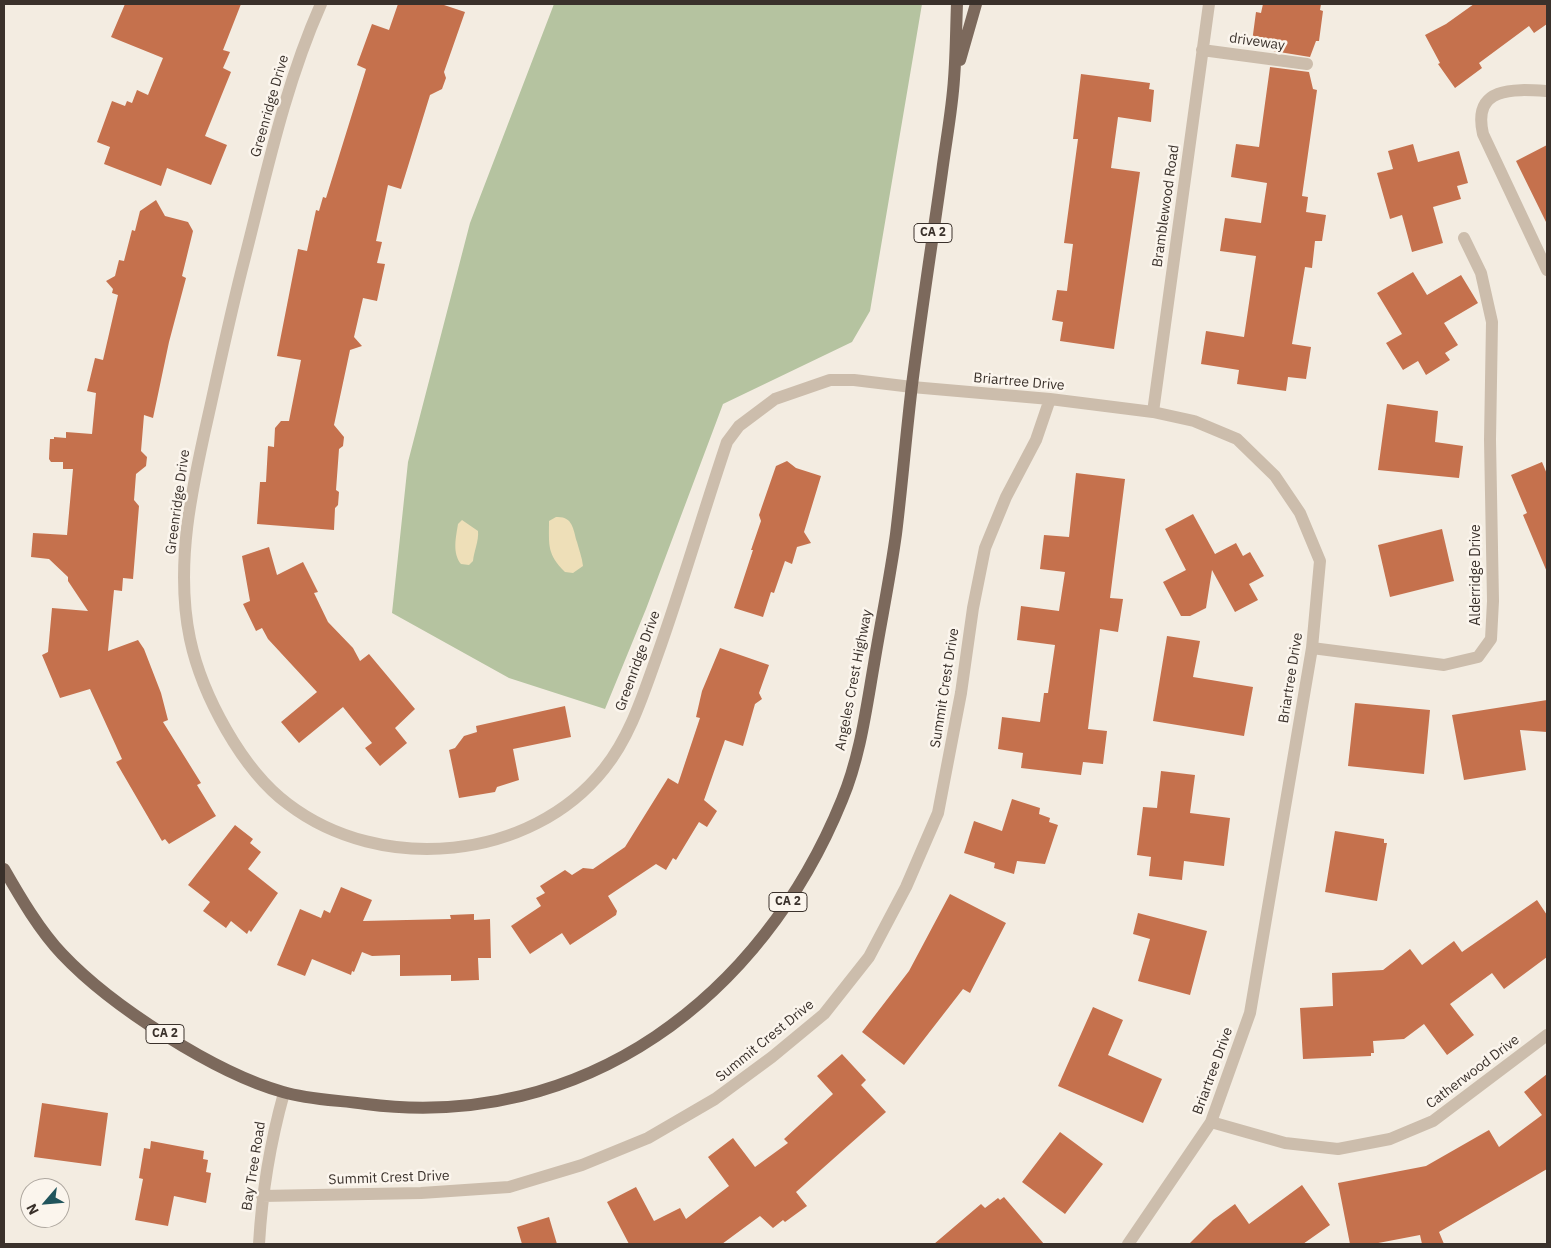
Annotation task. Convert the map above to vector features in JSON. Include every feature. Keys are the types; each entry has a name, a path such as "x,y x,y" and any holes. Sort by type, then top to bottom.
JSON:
{"main road":[{"name":"Angeles Crest Highway","path":"4,869 60,952 109,997 168,1036 228,1071 284,1093 401,1108 493,1102 527,1095 582,1076 632,1052 700,1004 747,958 771,930 810,865 843,798 861,739 895,540 912,387 954,79 957,4"},
{"name":"Angeles Crest Highway","path":"954,79 976,4"}],"street":[{"name":"Greenridge Drive","path":"322,4 309,32 285,101 231,313 204,437 185,546 184,589 190,641 207,688 235,744 258,776 293,808 320,825 360,842 412,848 458,848 502,838 532,826 564,808 590,786 608,764 636,715 673,611 726,442 735,431 775,399 830,380 854,380 912,387"},
{"name":"Bramblewood Road","path":"1153,412 1208,4"},
{"name":"driveway","path":"1202,50 1307,64"},
{"path":"1547,91 1516,90 1495,94 1482,108 1480,118 1483,134 1547,270"},
{"name":"Alderridge Drive","path":"1312,648 1444,665 1478,657 1491,639 1493,601 1490,440 1492,322 1481,273 1464,238"},
{"name":"Briartree Drive","path":"912,387 1050,399 1153,412 1194,421 1236,439 1275,476 1295,506 1320,561 1312,648 1250,1013 1211,1122 1128,1244"},
{"name":"Summit Crest Drive","path":"262,1196 422,1193 510,1187 582,1165 648,1138 716,1099 824,1014 869,957 906,887 938,813 961,693 973,608 985,548 1006,497 1036,440 1050,399"},
{"name":"Catherwood Drive","path":"1211,1122 1285,1143 1338,1149 1390,1139 1433,1122 1547,1035"},
{"name":"Bay Tree Road","path":"259,1244 262,1196 272,1135 284,1093"}],"green space":[{"path":"554,4 922,4 870,311 852,342 723,404 646,609 605,709 509,678 392,613 408,462 470,223"}],"sand":[{"path":"556,517 562,517 569,521 574,532 583,566 573,573 565,572 559,566 550,549 549,521"},
{"path":"462,520 478,531 473,561 469,565 461,564 456,555 458,524"}],"building":[{"path":"125,4 241,4 223,50 230,52 223,68 231,72 205,136 227,145 211,185 167,168 161,186 104,164 110,147 97,142 112,101 125,106 127,101 132,103 137,90 148,95 163,58 111,37"},
{"path":"398,4 441,4 465,12 444,72 446,78 442,89 430,95 401,189 388,185 376,241 382,242 377,263 385,264 377,301 363,298 354,337 362,346 350,350 334,425 344,437 343,446 339,449 336,490 339,492 338,505 335,508 334,530 257,524 260,482 266,482 268,446 274,447 275,428 281,421 289,421 301,360 277,356 298,249 307,251 316,210 319,211 323,197 326,198 366,69 357,65 372,24 389,30"},
{"path":"1263,4 1321,4 1320,10 1323,11 1319,41 1316,41 1310,57 1273,51 1274,44 1252,42 1256,12 1261,13"},
{"path":"1474,4 1547,4 1547,24 1534,33 1529,26 1479,63 1482,68 1455,88 1438,64 1440,63 1425,35 1446,24"},
{"path":"1270,67 1309,72 1313,89 1317,90 1302,196 1308,197 1306,212 1326,215 1322,241 1315,241 1312,268 1305,267 1292,344 1311,347 1306,379 1288,377 1286,391 1237,384 1239,370 1201,364 1206,331 1244,337 1256,256 1220,251 1225,218 1261,223 1267,183 1231,177 1236,144 1259,147"},
{"path":"1081,74 1150,83 1149,89 1154,90 1151,122 1118,117 1111,168 1140,172 1114,349 1060,341 1063,322 1052,320 1057,290 1067,291 1073,244 1064,243 1078,139 1073,139"},
{"path":"1413,144 1418,162 1459,151 1468,183 1457,186 1461,199 1433,207 1443,243 1412,252 1402,215 1390,219 1377,173 1393,169 1388,151"},
{"path":"1547,145 1547,224 1516,161"},
{"path":"156,200 165,216 188,222 193,231 182,276 186,278 169,342 153,418 144,415 141,451 147,457 146,466 136,474 134,500 139,506 133,579 123,578 122,591 114,590 108,651 138,640 144,649 161,693 168,720 163,722 201,783 197,785 216,816 169,844 165,839 162,841 116,762 122,759 90,689 60,698 42,655 48,652 52,608 88,611 68,581 68,577 49,559 31,557 33,533 67,535 73,469 63,469 63,462 51,462 49,459 50,439 54,439 54,437 66,438 66,432 92,434 96,393 87,391 95,358 103,360 118,295 112,293 113,289 106,281 115,276 119,260 124,261 132,230 135,231 140,211"},
{"path":"1413,272 1427,295 1461,275 1478,303 1444,323 1458,345 1445,353 1450,360 1426,375 1418,361 1403,370 1386,343 1402,334 1377,293"},
{"path":"1387,404 1438,411 1435,442 1463,446 1459,478 1378,470"},
{"path":"787,461 796,468 821,476 804,532 811,543 797,547 792,564 785,561 774,593 771,592 763,617 734,608 761,521 759,515 776,466"},
{"path":"1542,462 1547,474 1547,572 1523,515 1527,513 1511,475"},
{"path":"1076,473 1125,479 1110,598 1123,599 1118,632 1100,629 1088,729 1107,731 1103,764 1083,762 1081,775 1021,768 1023,753 998,749 1002,717 1040,722 1044,693 1048,693 1055,645 1017,640 1021,606 1059,611 1065,572 1040,569 1044,535 1069,537"},
{"path":"1193,514 1215,554 1236,543 1243,556 1250,552 1264,576 1249,584 1258,600 1235,612 1212,570 1206,608 1190,616 1181,616 1163,582 1186,570 1165,529"},
{"path":"1442,529 1454,581 1390,597 1378,545"},
{"path":"269,547 277,575 303,562 318,592 314,593 328,622 353,648 360,661 369,654 415,709 395,728 407,743 380,766 365,748 372,743 343,707 299,743 281,722 317,692 268,639 262,628 256,631 243,604 250,601 242,556"},
{"path":"1167,636 1200,641 1193,677 1253,687 1244,736 1153,721"},
{"path":"720,648 769,665 759,693 762,699 755,704 743,746 725,740 704,800 717,811 707,827 699,822 676,860 673,858 666,870 656,864 608,896 617,911 616,915 570,945 562,933 530,954 511,926 541,906 536,898 545,893 540,886 565,870 572,875 583,868 593,869 625,847 668,778 678,784 700,718 696,717 702,691"},
{"path":"1547,700 1547,732 1520,730 1526,770 1464,780 1452,715"},
{"path":"1355,703 1430,710 1424,774 1348,766"},
{"path":"565,706 571,737 513,749 519,780 497,787 495,792 459,798 449,750 455,748 464,736 477,732 476,726"},
{"path":"1161,771 1195,775 1190,813 1230,818 1224,866 1184,861 1182,880 1149,876 1151,857 1137,855 1143,807 1157,808"},
{"path":"1012,799 1040,808 1039,814 1050,818 1049,822 1058,825 1045,864 1017,861 1014,874 994,868 995,863 964,853 974,821 1002,831"},
{"path":"235,825 253,839 250,843 261,852 248,869 278,893 251,932 249,930 247,934 231,921 226,928 203,911 210,902 188,885"},
{"path":"1335,831 1384,839 1384,843 1387,843 1377,901 1325,892"},
{"path":"341,887 372,900 363,921 451,919 450,915 474,914 474,920 490,919 491,958 478,958 479,980 451,981 451,975 400,976 400,955 372,956 362,952 351,975 312,959 305,976 277,965 300,909 321,918 324,910 330,913"},
{"path":"950,894 1006,923 970,993 963,989 904,1065 862,1032 909,971"},
{"path":"1537,900 1547,915 1547,957 1504,989 1492,973 1450,1004 1474,1035 1447,1055 1424,1024 1404,1039 1373,1041 1374,1053 1371,1053 1371,1056 1303,1059 1300,1008 1333,1006 1332,973 1383,970 1410,949 1422,965 1454,941 1462,952"},
{"path":"1138,913 1207,931 1190,995 1138,981 1150,939 1133,934"},
{"path":"1093,1007 1123,1020 1108,1055 1162,1079 1143,1123 1058,1086"},
{"path":"842,1054 866,1080 861,1085 886,1112 796,1192 807,1206 773,1228 760,1216 722,1244 629,1244 607,1202 636,1187 654,1221 680,1208 686,1219 729,1186 708,1157 733,1138 755,1167 788,1143 784,1139 833,1094 817,1076"},
{"path":"1547,1074 1547,1169 1439,1232 1444,1244 1422,1244 1420,1235 1373,1244 1350,1244 1338,1183 1426,1166 1489,1130 1499,1147 1542,1115 1524,1092"},
{"path":"42,1103 108,1113 101,1166 34,1157"},
{"path":"1060,1132 1103,1164 1065,1214 1022,1182"},
{"path":"151,1141 204,1151 203,1159 208,1160 206,1172 211,1173 206,1203 174,1196 168,1226 135,1220 143,1179 139,1178 144,1148 150,1149"},
{"path":"1302,1185 1330,1225 1303,1244 1189,1244 1213,1220 1235,1204 1249,1224"},
{"path":"1004,1197 1044,1244 934,1244 981,1204 985,1208 998,1198 1000,1200"},
{"path":"549,1217 557,1244 522,1244 517,1227"}]}
